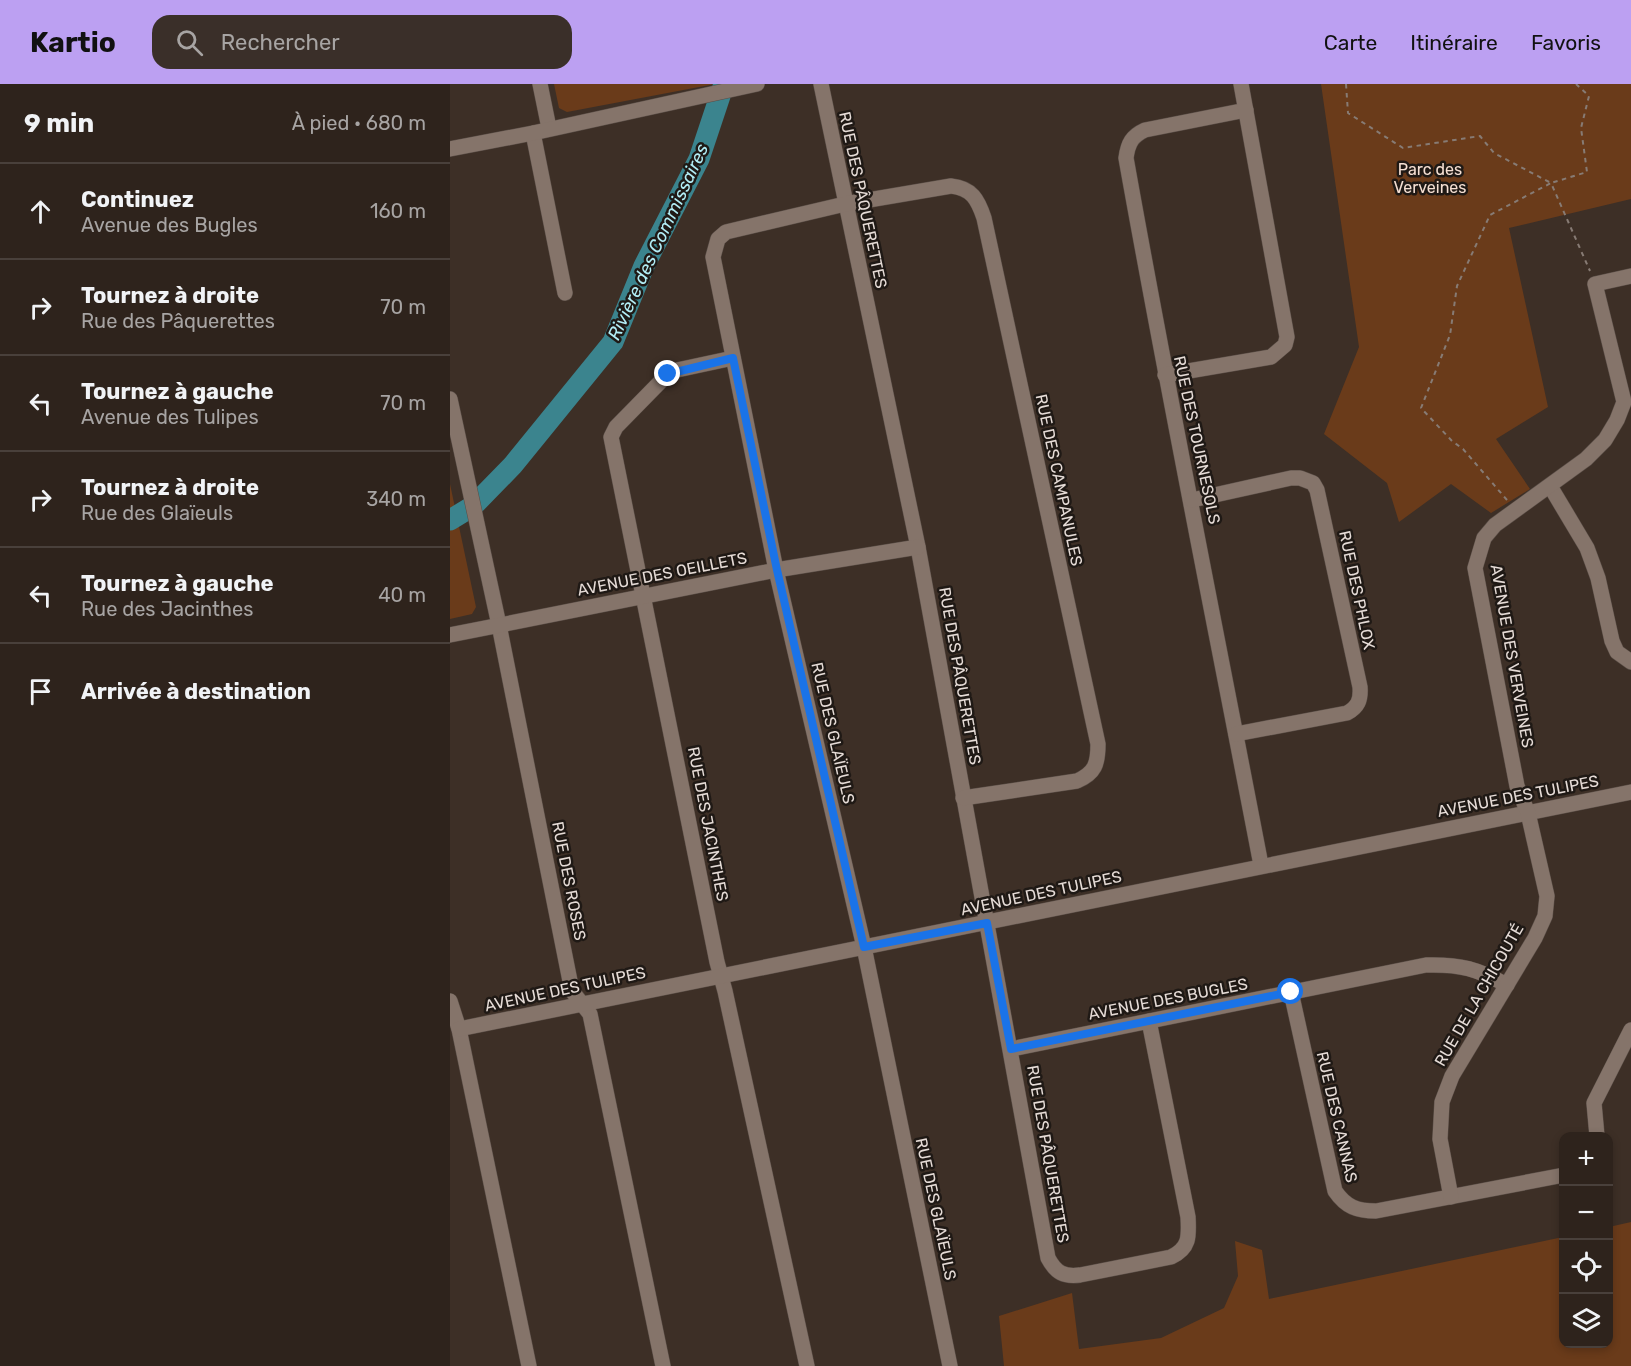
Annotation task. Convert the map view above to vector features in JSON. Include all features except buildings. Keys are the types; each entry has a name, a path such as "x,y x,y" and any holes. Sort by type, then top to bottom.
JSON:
{"street":[{"path":"540,84 549,128"},
{"path":"450,149 533,133 697,91 731,90 758,84"},
{"name":"RUE DES PÂQUERETTES","path":"821,84 918,547 1048,1258 1060,1273 1069,1276 1080,1275 1171,1257 1182,1252 1187,1243 1188,1217 1149,1021"},
{"path":"1165,375 1271,357 1285,345 1287,337 1241,84"},
{"name":"RUE DES TOURNESOLS","path":"1246,110 1145,130 1134,135 1127,147 1126,158 1165,375 1192,500 1262,866"},
{"path":"533,133 565,293"},
{"name":"RUE DES CAMPANULES","path":"845,204 951,186 963,187 978,203 984,218 1098,744 1096,768 1089,776 1077,781 963,798"},
{"name":"RUE DES GLAÏEULS","path":"845,204 726,232 718,238 713,257 777,570 864,947 950,1366"},
{"path":"1595,284 1631,276"},
{"name":"AVENUE DES VERVEINES","path":"1528,813 1518,786 1475,567 1484,538 1495,525 1586,459 1605,440 1628,401 1595,284"},
{"name":"RUE DES JACINTHES","path":"733,358 668,374 616,427 611,437 721,975 807,1366"},
{"name":"RUE DES ROSES","path":"450,399 499,625 572,991 590,1014 663,1366"},
{"name":"RUE DES PHLOX","path":"1192,500 1291,478 1300,478 1313,483 1317,490 1360,687 1359,702 1347,713 1236,734"},
{"path":"1550,486 1587,548 1598,578 1612,641 1617,652 1631,662"},
{"name":"AVENUE DES OEILLETS","path":"450,635 777,570 918,547"},
{"name":"AVENUE DES TULIPES","path":"459,1029 1631,792"},
{"name":"RUE DE LA CHICOUTÉ","path":"1451,1197 1440,1139 1442,1102 1452,1076 1535,938 1545,916 1547,896 1528,813"},
{"name":"AVENUE DES BUGLES","path":"1011,1049 1426,965 1467,967 1485,973 1507,985"},
{"name":"RUE DES CANNAS","path":"1291,992 1335,1191 1341,1201 1352,1208 1376,1211 1559,1176"},
{"path":"450,1000 459,1029 529,1366"},
{"path":"1597,1132 1594,1103 1631,1030"}],"path":[{"path":"1346,84 1348,113 1403,148 1480,136 1494,153 1551,183 1595,284"},
{"path":"1509,502 1463,449 1452,441 1421,408 1450,335 1457,286 1490,216 1551,183 1587,172 1581,128 1590,96 1576,84"}],"green space":[{"path":"554,84 715,84 567,112 559,108"},
{"name":"Parc des Verveines","path":"1321,84 1631,84 1631,199 1509,228 1548,407 1496,439 1530,489 1491,513 1451,484 1399,522 1387,483 1324,434 1359,347"},
{"path":"450,484 476,607 472,614 450,619"},
{"path":"1631,1222 1631,1366 1004,1366 999,1316 1072,1293 1079,1349 1161,1338 1224,1308 1238,1276 1235,1241 1262,1250 1269,1299 1559,1238 1559,1348 1613,1348 1613,1226"}],"waterway":[{"name":"Rivière des Commissaires","path":"450,520 473,506 513,465 613,342 644,266 699,159 724,84"}],"route":[{"path":"668,374 733,358 777,570 864,947 987,923 1011,1049 1291,992"}]}
